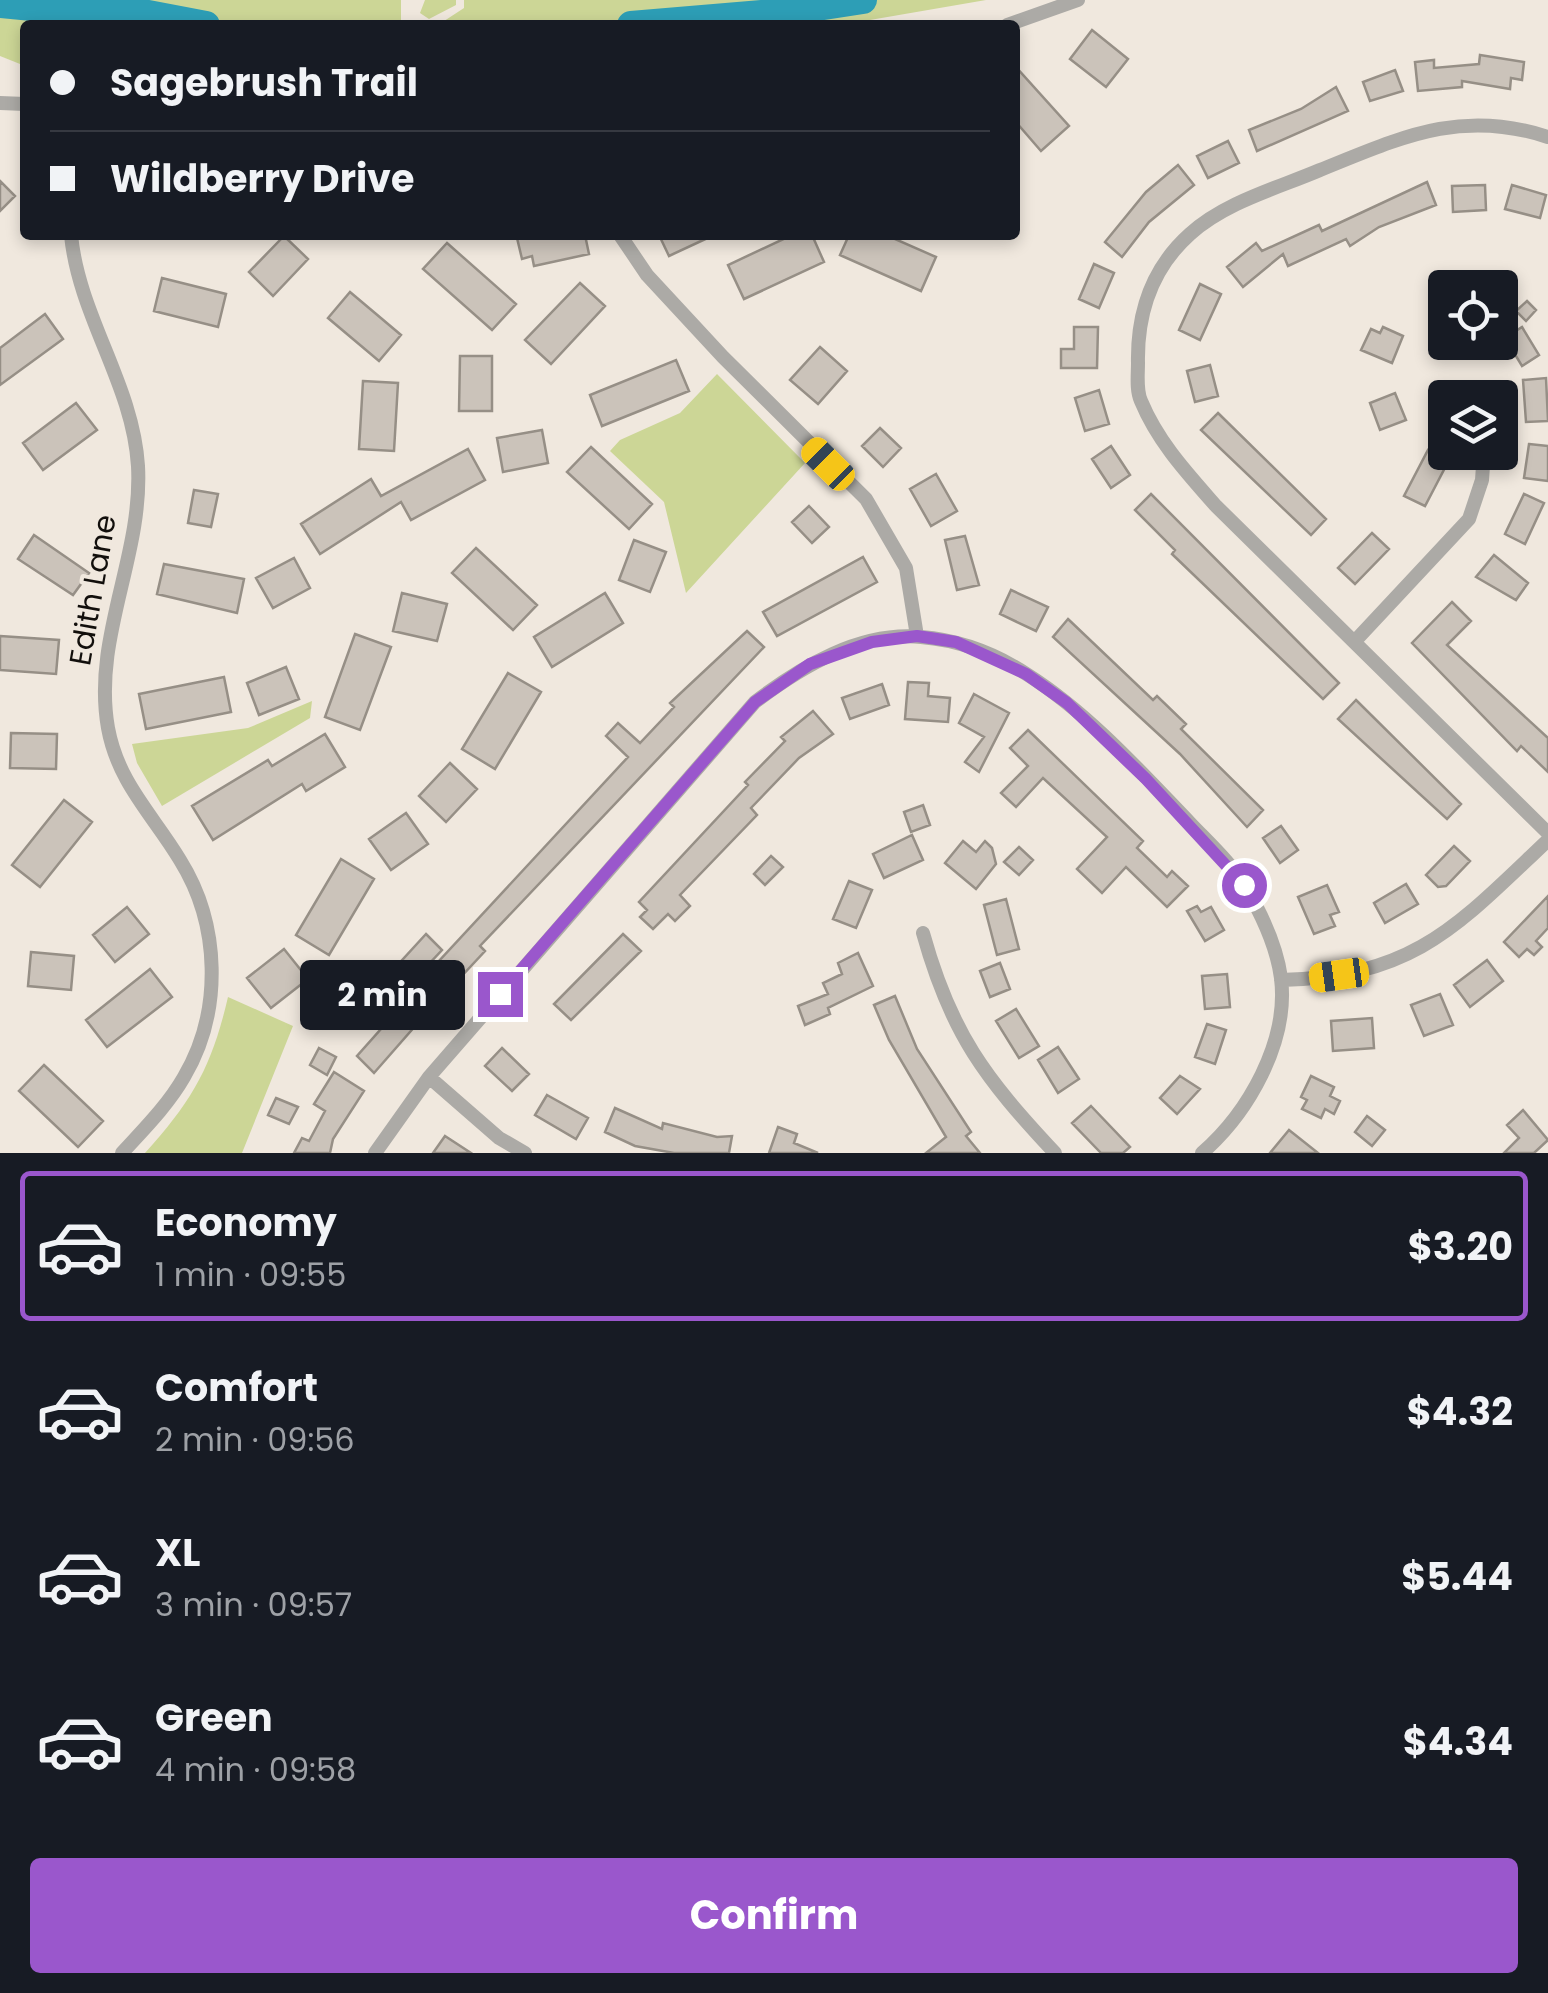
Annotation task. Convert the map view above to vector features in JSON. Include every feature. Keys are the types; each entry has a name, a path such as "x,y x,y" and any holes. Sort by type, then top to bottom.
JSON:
{"street":[{"path":"1020,20 1078,0"},
{"path":"1281,980 1370,971 1416,953 1459,923 1548,836 1356,640 1216,506 1166,449 1139,397 1142,306 1158,270 1191,232 1238,204 1419,130 1475,125 1548,137"},
{"name":"Edith Lane","path":"72,240 87,312 132,420 138,470 136,514 105,665 108,726 128,786 194,886 208,931 212,972 211,1004 186,1074 122,1153"},
{"path":"624,240 648,275 723,357 866,498 906,568 917,636"},
{"path":"1356,640 1468,519 1483,470"},
{"path":"375,1153 429,1077 755,702 792,674 829,655 872,642 917,636 956,642 995,657 1067,703 1172,805 1244,885 1270,941 1281,980 1270,1054 1248,1101 1202,1153"},
{"path":"923,933 939,990 980,1069 1055,1153"},
{"path":"429,1077 499,1138 525,1153"}],"green space":[{"path":"0,0 401,0 401,20 20,20 20,64 0,56"},
{"path":"425,0 456,0 456,5 429,19 420,13"},
{"path":"464,0 986,0 870,20 446,20 464,8"},
{"path":"717,374 805,463 686,593 664,502 610,451 620,440 680,413"},
{"path":"312,701 310,718 162,806 137,763 132,744 248,728"},
{"path":"228,997 293,1026 242,1153 145,1153 176,1116 198,1081 215,1043"}],"building":[{"path":"1092,30 1128,59 1106,87 1070,59"},
{"path":"1480,55 1524,62 1522,80 1511,78 1510,89 1462,81 1462,87 1418,91 1415,62 1434,60 1434,68 1479,64"},
{"path":"1395,70 1403,91 1370,101 1363,82"},
{"path":"1020,72 1069,126 1041,151 1020,127"},
{"path":"1336,87 1348,111 1257,151 1249,130 1301,109"},
{"path":"1228,141 1239,163 1208,178 1197,156"},
{"path":"1178,165 1194,185 1149,222 1122,257 1105,242 1146,192"},
{"path":"0,181 15,196 0,211"},
{"path":"1427,182 1436,205 1379,227 1350,246 1346,239 1288,266 1283,254 1243,287 1227,267 1256,243 1262,251 1319,225 1322,231"},
{"path":"1485,185 1486,210 1453,212 1452,186"},
{"path":"1512,185 1546,195 1540,218 1505,209"},
{"path":"280,240 288,240 308,259 273,296 249,272"},
{"path":"517,240 586,240 589,254 534,266 532,256 522,259"},
{"path":"661,240 703,240 669,256"},
{"path":"781,240 814,240 824,262 744,299 728,265"},
{"path":"847,240 897,240 936,257 921,291 840,255"},
{"path":"447,243 516,304 492,330 423,269"},
{"path":"1094,264 1114,273 1099,308 1079,299"},
{"path":"162,278 226,294 218,327 154,311"},
{"path":"580,283 605,306 551,364 525,340"},
{"path":"1200,284 1221,294 1200,340 1179,330"},
{"path":"350,292 401,335 379,361 328,318"},
{"path":"1527,301 1536,310 1526,321 1518,309"},
{"path":"45,314 63,339 0,385 0,348"},
{"path":"1074,327 1098,327 1097,368 1061,368 1061,349 1074,349"},
{"path":"1383,327 1403,336 1392,363 1361,350 1371,329 1380,333"},
{"path":"1522,327 1539,355 1522,366 1518,359 1518,330"},
{"path":"820,347 847,371 818,404 790,380"},
{"path":"460,356 492,356 492,411 459,411"},
{"path":"676,360 689,391 602,426 590,395"},
{"path":"1210,365 1218,396 1195,402 1187,371"},
{"path":"1546,378 1548,421 1526,422 1523,380"},
{"path":"363,381 398,383 394,451 359,449"},
{"path":"1099,390 1109,424 1085,431 1075,398"},
{"path":"1395,393 1406,420 1380,430 1370,403"},
{"path":"76,403 97,430 43,470 23,443"},
{"path":"1218,413 1326,519 1311,535 1201,430"},
{"path":"880,428 901,448 883,467 862,446"},
{"path":"542,430 548,463 503,472 497,438"},
{"path":"1529,444 1548,446 1548,481 1524,478"},
{"path":"1111,446 1130,475 1111,488 1092,459"},
{"path":"591,447 652,504 629,529 567,472"},
{"path":"468,449 485,480 411,520 401,502 320,554 301,524 371,479 381,496"},
{"path":"1428,450 1428,470 1444,470 1425,506 1404,496"},
{"path":"936,474 957,511 931,526 910,489"},
{"path":"194,490 218,494 211,527 188,523"},
{"path":"1151,494 1339,683 1323,699 1172,554 1175,550 1135,510"},
{"path":"1524,494 1544,503 1525,544 1505,534"},
{"path":"809,506 829,527 812,543 792,522"},
{"path":"1372,533 1389,549 1355,584 1338,568"},
{"path":"34,535 89,573 73,595 18,559"},
{"path":"965,536 979,585 957,590 945,540"},
{"path":"634,540 666,552 650,592 619,580"},
{"path":"476,548 537,605 513,630 452,573"},
{"path":"1494,555 1528,583 1516,600 1476,577"},
{"path":"863,557 877,582 777,636 763,612"},
{"path":"294,558 310,588 273,608 256,578"},
{"path":"164,564 244,579 237,613 157,594"},
{"path":"1011,590 1048,607 1036,631 1000,614"},
{"path":"402,593 447,604 437,641 393,631"},
{"path":"605,593 623,623 552,667 534,637"},
{"path":"1452,602 1471,621 1447,645 1548,738 1548,772 1521,746 1517,751 1412,643"},
{"path":"1068,619 1153,700 1157,696 1186,724 1181,729 1263,810 1247,827 1180,754 1053,637"},
{"path":"747,631 764,647 480,946 485,951 458,980 439,961 628,757 606,736 618,723 640,743 674,707 670,703"},
{"path":"355,634 391,647 360,730 325,717"},
{"path":"0,636 59,640 56,674 0,670"},
{"path":"286,667 299,699 259,715 247,683"},
{"path":"508,673 541,692 495,769 462,749"},
{"path":"224,677 231,712 146,729 139,694"},
{"path":"908,682 929,683 928,696 950,698 948,722 905,719"},
{"path":"882,684 889,705 850,719 842,698"},
{"path":"974,694 1009,713 979,772 965,762 984,737 959,723"},
{"path":"1356,700 1461,804 1447,819 1338,719"},
{"path":"813,711 833,734 799,758 751,808 757,815 680,895 690,906 675,921 668,914 653,929 640,917 647,910 639,902 748,785 745,782 785,741 781,737"},
{"path":"1028,730 1143,841 1137,848 1167,877 1172,871 1188,886 1167,907 1126,867 1102,893 1077,869 1107,837 1043,778 1016,807 1001,793 1028,766 1010,748"},
{"path":"11,733 57,734 56,769 10,768"},
{"path":"325,734 345,767 306,791 302,784 213,840 192,806 268,760 272,766"},
{"path":"450,763 477,789 446,822 419,796"},
{"path":"64,800 92,822 40,887 12,865"},
{"path":"923,805 930,825 911,832 904,812"},
{"path":"406,813 428,844 391,870 369,839"},
{"path":"1281,826 1298,850 1280,863 1263,838"},
{"path":"912,835 923,860 884,878 873,854"},
{"path":"963,841 976,852 985,841 992,848 996,864 976,889 945,863"},
{"path":"1454,846 1470,861 1446,886 1438,887 1426,875"},
{"path":"1019,847 1033,860 1019,875 1004,862"},
{"path":"771,856 783,867 765,885 754,874"},
{"path":"341,859 374,879 329,955 296,935"},
{"path":"849,881 872,890 856,928 833,919"},
{"path":"1406,884 1418,904 1385,923 1374,903"},
{"path":"1327,885 1339,912 1330,915 1335,926 1314,934 1298,897"},
{"path":"1548,896 1548,928 1536,941 1542,947 1534,955 1527,949 1519,957 1504,942"},
{"path":"1006,899 1019,949 997,955 984,905"},
{"path":"1197,906 1201,912 1211,907 1224,930 1205,941 1187,911"},
{"path":"127,907 149,934 115,962 93,935"},
{"path":"426,934 442,950 410,984 394,969"},
{"path":"623,934 641,951 571,1020 554,1004"},
{"path":"284,949 308,979 271,1008 247,978"},
{"path":"31,952 74,956 71,990 28,986"},
{"path":"858,953 873,986 828,1008 830,1014 805,1025 798,1006 828,994 823,983 842,974 838,963"},
{"path":"1487,960 1503,981 1470,1007 1454,985"},
{"path":"1000,963 1010,989 990,997 980,971"},
{"path":"150,969 172,997 107,1047 86,1020"},
{"path":"1227,974 1230,1007 1205,1009 1202,976"},
{"path":"421,984 438,1000 374,1073 357,1056"},
{"path":"1440,994 1453,1025 1424,1036 1411,1005"},
{"path":"895,996 917,1049 971,1132 966,1136 980,1153 926,1153 946,1137 889,1040 874,1005"},
{"path":"1016,1009 1039,1046 1019,1058 996,1021"},
{"path":"1372,1018 1374,1048 1333,1051 1331,1021"},
{"path":"1207,1024 1226,1030 1215,1064 1195,1057"},
{"path":"1058,1047 1079,1079 1058,1093 1038,1060"},
{"path":"319,1048 336,1057 327,1075 310,1065"},
{"path":"502,1048 529,1074 512,1091 485,1066"},
{"path":"44,1065 103,1121 78,1147 19,1091"},
{"path":"334,1072 364,1091 333,1139 330,1153 294,1153 302,1138 309,1141 325,1111 314,1104"},
{"path":"1180,1076 1200,1089 1177,1114 1160,1098"},
{"path":"1311,1076 1334,1087 1330,1096 1340,1101 1334,1114 1325,1109 1321,1118 1302,1109 1307,1100 1301,1097"},
{"path":"547,1095 588,1118 576,1139 535,1115"},
{"path":"276,1098 298,1107 289,1124 268,1115"},
{"path":"1091,1106 1130,1147 1123,1153 1101,1153 1072,1123"},
{"path":"615,1108 662,1129 663,1123 717,1137 732,1136 729,1153 674,1153 635,1146 605,1132"},
{"path":"1523,1110 1548,1140 1534,1153 1504,1153 1519,1138 1507,1125"},
{"path":"1367,1116 1385,1130 1372,1146 1355,1132"},
{"path":"778,1127 797,1134 794,1143 818,1153 769,1153"},
{"path":"1289,1130 1318,1153 1270,1153"},
{"path":"445,1136 471,1153 433,1153"}],"waterway":[{"path":"690,20 863,0"},
{"path":"0,4 53,9 106,6 180,20"}],"route":[{"path":"500,994 755,702 810,664 872,642 917,636 956,642 1026,674 1067,703 1146,779 1244,885"}]}
